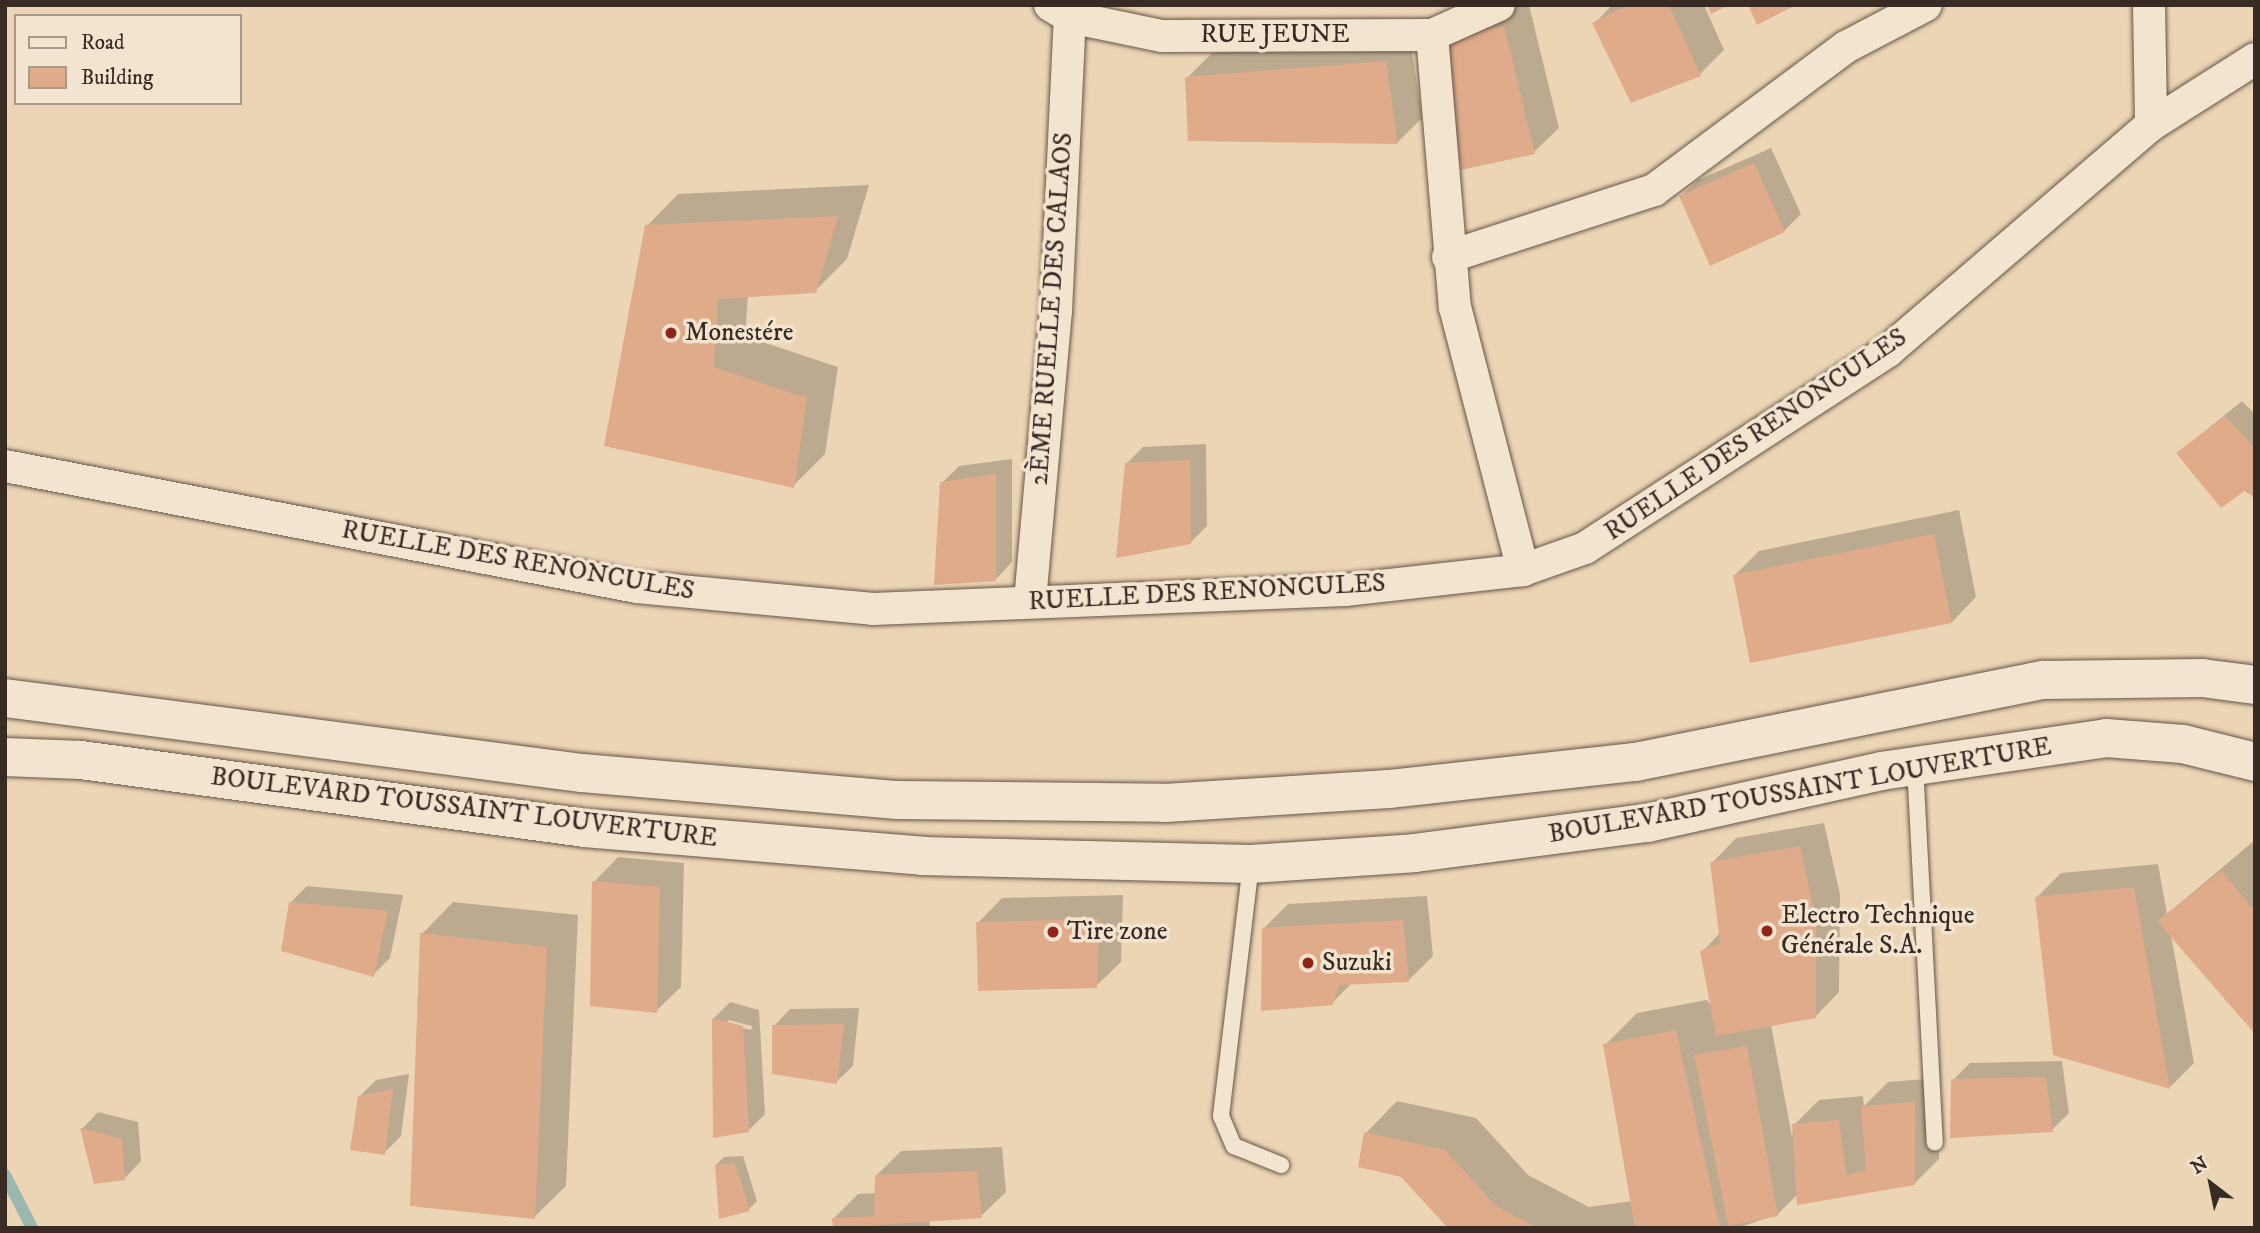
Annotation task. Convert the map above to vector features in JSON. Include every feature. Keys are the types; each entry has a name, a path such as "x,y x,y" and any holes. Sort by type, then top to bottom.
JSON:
{"main road":[{"name":"BOULEVARD TOUSSAINT LOUVERTURE","path":"5,698 582,773 898,800 1165,803 1388,789 1635,762 2043,680 2202,678 2255,685"},
{"name":"BOULEVARD TOUSSAINT LOUVERTURE","path":"5,757 81,760 585,828 922,856 1251,864 1415,853 1647,823 1915,765 2106,738 2183,744 2255,762"}],"street":[{"name":"RUE JEUNE","path":"1060,11 1162,36 1432,35 1500,5"},
{"path":"1448,257 1654,190 1846,47 1926,5"},
{"path":"2149,5 2151,125"},
{"name":"2ÈME RUELLE DES CALAOS","path":"1030,601 1056,311 1060,11"},
{"path":"1432,35 1448,257 1523,570"},
{"name":"RUELLE DES RENONCULES","path":"5,466 637,587 873,609 1345,590 1523,570 1585,548 1888,351 2151,125 2255,59"}],"lane":[{"path":"1915,765 1935,1142"},
{"path":"1251,864 1221,1116 1234,1146 1281,1165"}],"building":[{"path":"1628,5 1669,5 1701,76 1631,103 1592,23"},
{"path":"1707,5 1729,5 1711,14"},
{"path":"1748,5 1796,5 1757,25"},
{"path":"1504,26 1535,154 1461,170 1444,38"},
{"path":"1386,61 1398,144 1188,141 1185,77"},
{"path":"1754,163 1785,232 1710,266 1679,196"},
{"name":"Monestére","path":"838,216 816,293 718,299 714,367 807,398 794,488 604,446 645,225"},
{"path":"2225,416 2255,448 2255,499 2246,490 2221,508 2176,453"},
{"path":"1190,460 1191,544 1116,558 1125,463"},
{"path":"996,474 996,581 934,585 940,482"},
{"path":"1934,534 1952,623 1750,663 1733,575"},
{"name":"Electro Technique Générale S.A.","path":"1800,846 1816,920 1816,1018 1716,1036 1700,951 1720,943 1710,862"},
{"path":"2222,871 2255,912 2255,1034 2157,921"},
{"path":"592,881 660,887 657,1013 590,1006"},
{"path":"2134,887 2170,1089 2053,1055 2035,897"},
{"path":"289,902 388,911 374,977 281,951"},
{"path":"1099,919 1097,988 978,991 976,922"},
{"path":"1403,920 1409,982 1339,985 1333,1005 1261,1011 1262,928"},
{"path":"420,933 547,947 535,1219 410,1206"},
{"path":"712,1018 743,1026 749,1132 713,1138"},
{"path":"844,1024 837,1084 772,1074 772,1025"},
{"path":"1676,1030 1720,1228 1635,1228 1603,1044"},
{"path":"1747,1046 1778,1216 1728,1226 1694,1055"},
{"path":"2046,1077 2053,1132 1950,1138 1951,1079"},
{"path":"393,1089 385,1155 350,1150 358,1096"},
{"path":"1915,1102 1915,1185 1797,1205 1792,1124 1839,1120 1846,1175 1866,1170 1861,1106"},
{"path":"80,1128 122,1139 125,1180 94,1184"},
{"path":"1364,1132 1445,1150 1496,1206 1537,1228 1448,1228 1401,1177 1358,1167"},
{"path":"735,1163 750,1211 719,1219 715,1165"},
{"path":"977,1171 982,1218 833,1228 832,1218 874,1216 875,1175"}],"waterway":[{"path":"5,1175 32,1228"}],"place":[{"name":"Monestére","path":"671,333"},
{"name":"Electro Technique Générale S.A.","path":"1767,931"},
{"name":"Tire zone","path":"1053,932"},
{"name":"Suzuki","path":"1308,963"}]}
